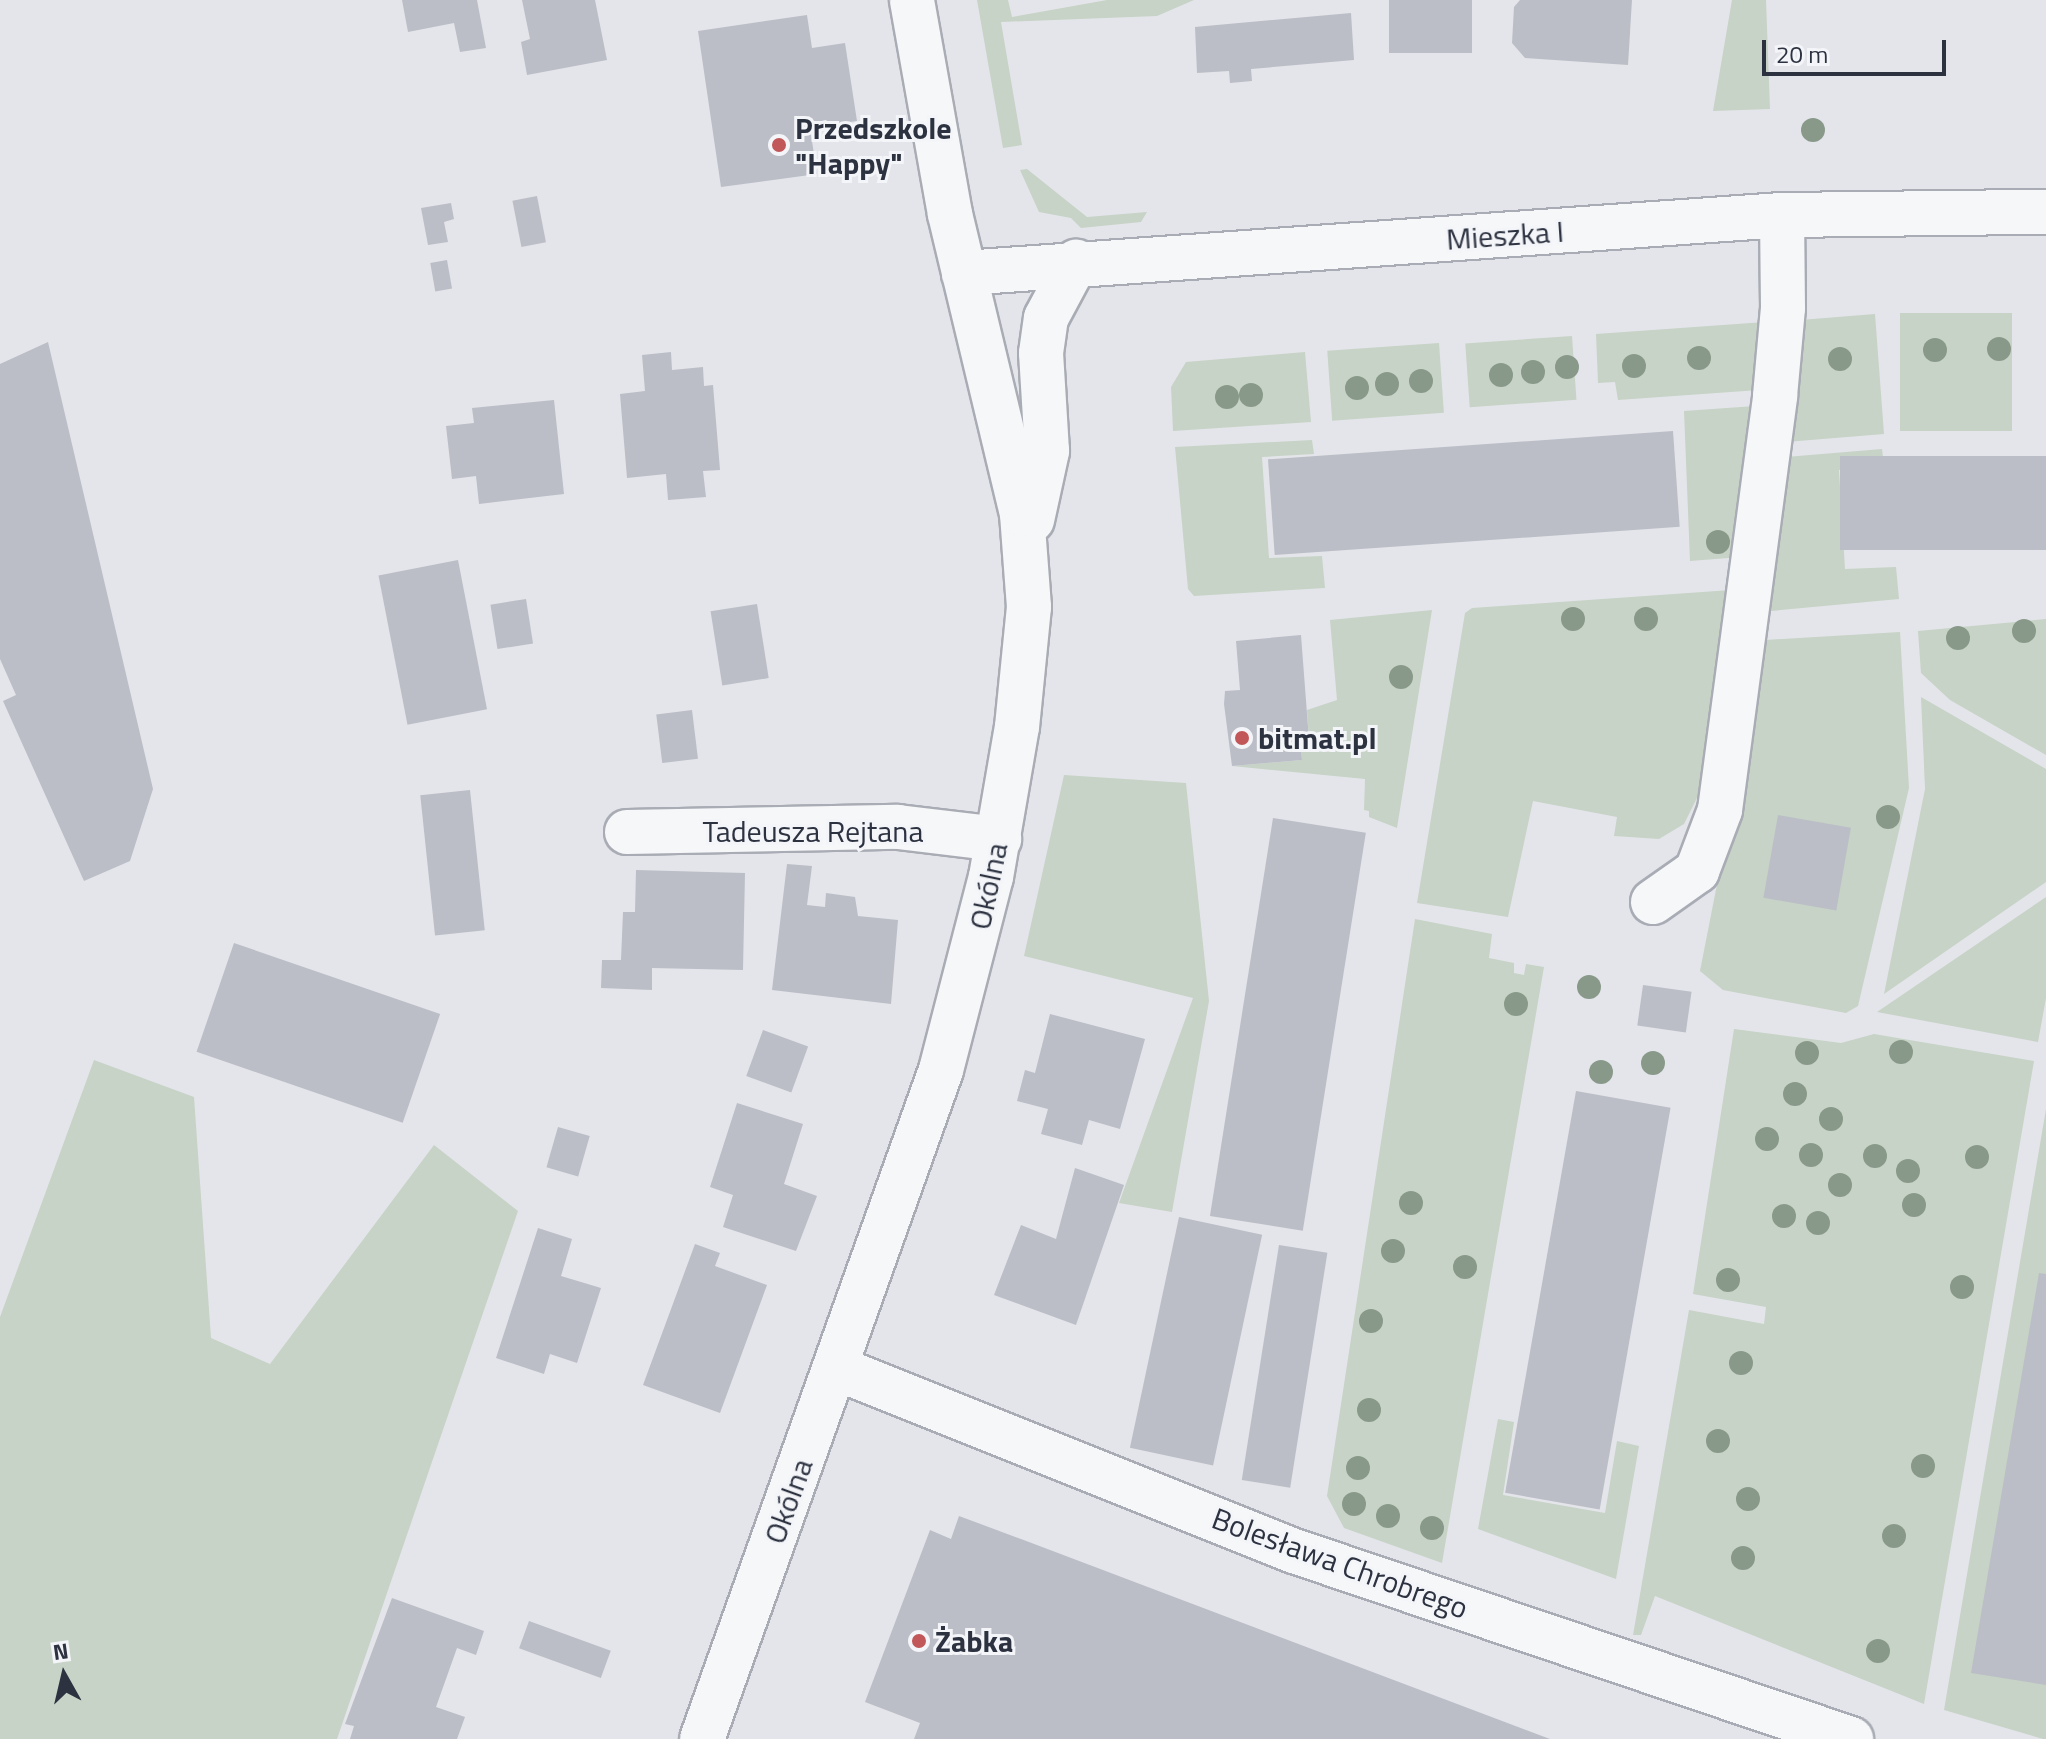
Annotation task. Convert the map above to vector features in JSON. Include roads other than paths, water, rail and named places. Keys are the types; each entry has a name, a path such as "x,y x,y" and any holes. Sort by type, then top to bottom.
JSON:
{"street":[{"name":"Okólna","path":"702,1739 952,1038 999,839 1026,646 1026,549 1014,466 964,273 912,0"},
{"name":"Mieszka I","path":"964,273 1076,262 1782,215 2046,212"},
{"path":"1653,902 1697,871 1720,810 1775,396 1783,308 1782,215"},
{"path":"1026,549 1047,451 1041,353 1046,318 1076,262"},
{"name":"Tadeusza Rejtana","path":"627,832 898,827 999,839"},
{"name":"Bolesława Chrobrego","path":"836,1368 1294,1551 1851,1739"}],"place":[{"name":"Przedszkole \"Happy\"","path":"779,145"},
{"name":"bitmat.pl","path":"1242,738"},
{"name":"Żabka","path":"919,1641"}]}
